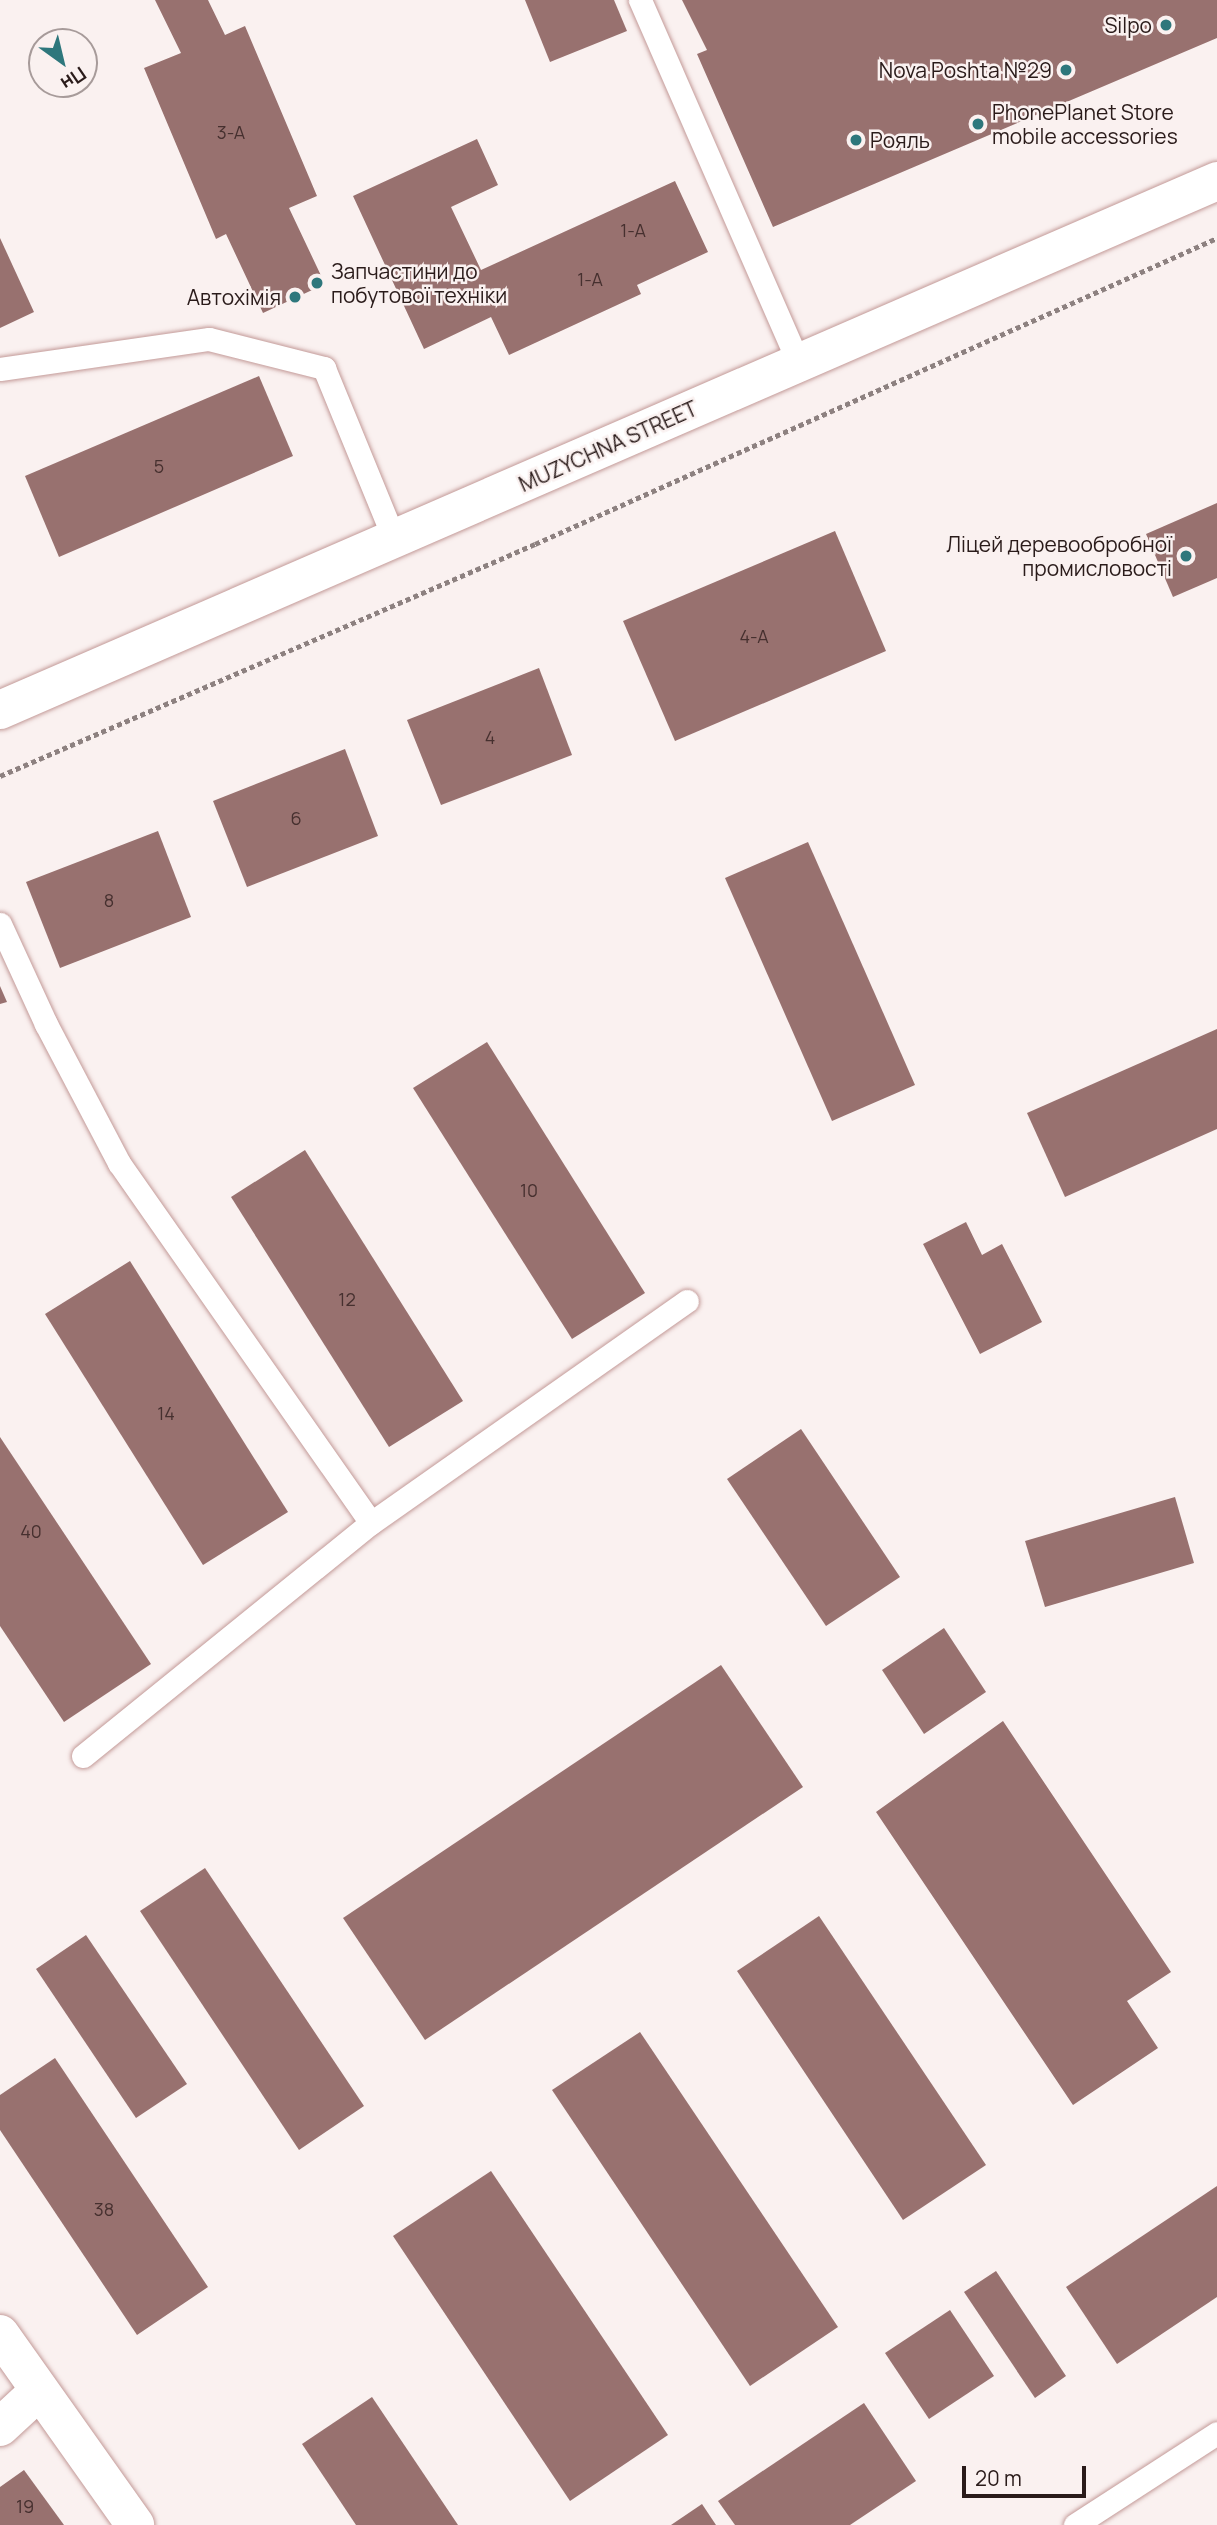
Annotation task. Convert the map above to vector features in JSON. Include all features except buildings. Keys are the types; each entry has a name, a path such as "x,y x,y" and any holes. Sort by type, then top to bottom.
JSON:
{"street":[{"name":"MUZYCHNA STREET","path":"0,710 395,541 798,362 1217,181"},
{"path":"0,2334 135,2525"},
{"path":"0,2427 39,2391"}],"lane":[{"path":"640,0 798,362"},
{"path":"0,369 209,339 324,368 395,541"},
{"path":"0,924 46,1024 119,1163 371,1524"},
{"path":"83,1756 371,1524 687,1301"},
{"path":"1075,2525 1217,2433"}],"path":[{"path":"0,776 535,544 1217,238"}],"place":[{"name":"Silpo","path":"1166,25"},
{"name":"Nova Poshta №29","path":"1066,70"},
{"name":"PhonePlanet Store mobile accessories","path":"978,124"},
{"name":"Рояль","path":"856,140"},
{"name":"Запчастини до побутової техніки","path":"317,283"},
{"name":"Автохімія","path":"295,297"},
{"name":"Ліцей деревообробної промисловості","path":"1186,556"}]}
